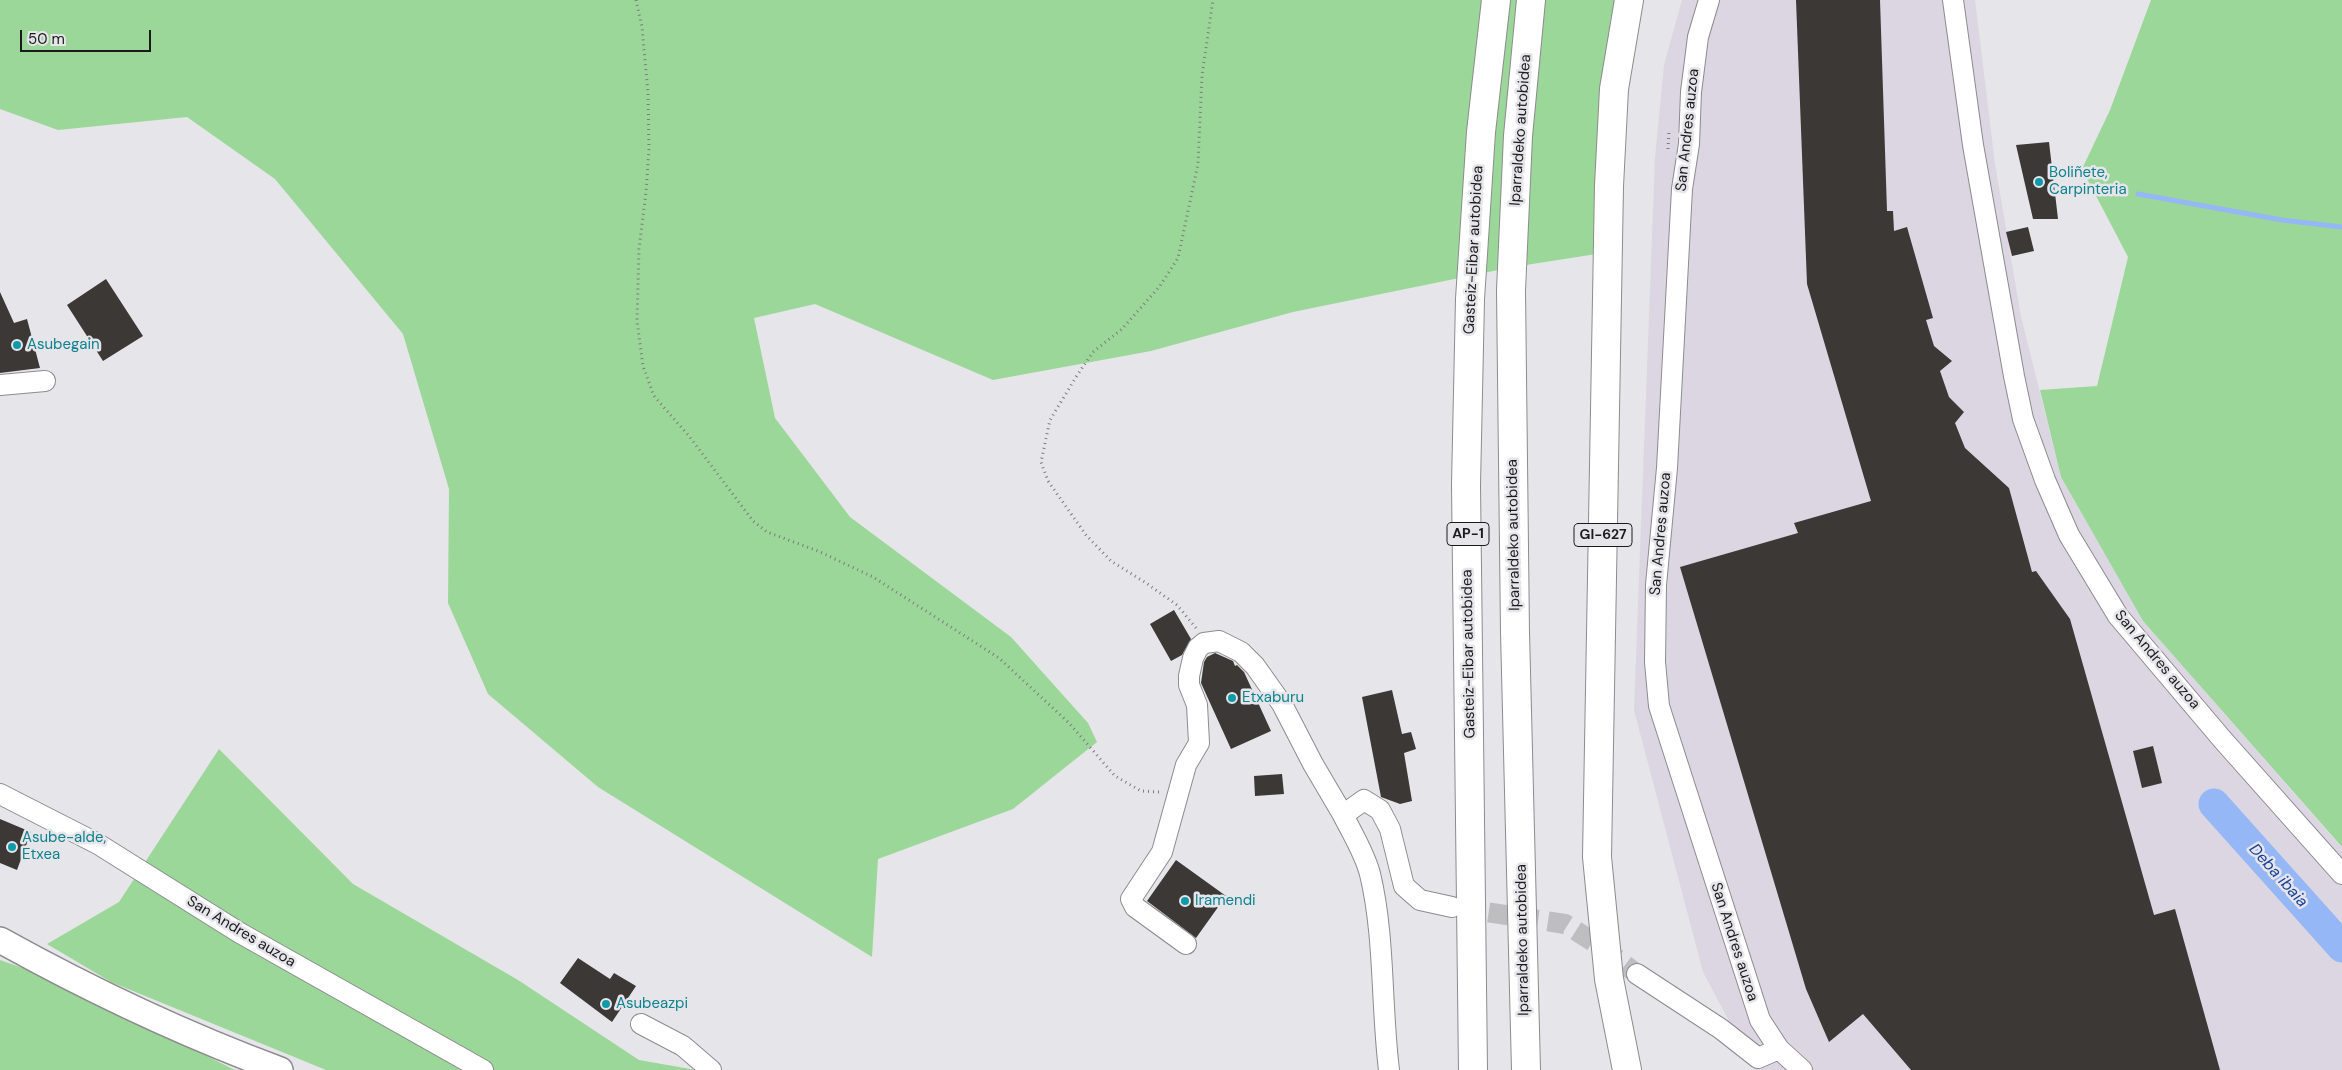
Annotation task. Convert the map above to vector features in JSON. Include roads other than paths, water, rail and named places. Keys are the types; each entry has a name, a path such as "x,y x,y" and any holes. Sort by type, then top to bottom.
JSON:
{"main road":[{"name":"Gasteiz-Eibar autobidea","path":"1473,1070 1466,485 1470,299 1481,132 1496,0"},
{"name":"Iparraldeko autobidea","path":"1526,1070 1515,632 1511,290 1518,136 1531,0"},
{"name":"GI-627","path":"1627,1070 1608,979 1597,856 1609,186 1614,89 1629,0"}],"street":[{"name":"San Andres auzoa","path":"1709,0 1696,55 1691,92 1689,144 1682,189 1667,468 1656,585 1655,662 1659,706 1760,1020 1779,1049 1802,1070"},
{"name":"San Andres auzoa","path":"1952,0 1975,155 2023,419 2045,480 2069,535 2118,616 2222,739 2342,874"},
{"path":"0,385 45,381"},
{"path":"1186,944 1135,906 1131,899 1162,852 1186,765 1199,743 1197,705 1189,685 1193,658 1204,643 1220,641 1241,652 1255,666 1286,711 1313,764 1343,815 1370,873 1379,928 1383,1022 1389,1070"},
{"name":"San Andres auzoa","path":"0,794 98,844 240,933 483,1070"},
{"path":"1343,815 1364,800 1380,810 1390,829 1404,886 1420,900 1452,907"},
{"path":"0,940 130,1007 191,1035 280,1070"},
{"path":"1637,974 1721,1029 1758,1058 1779,1049"},
{"path":"641,1024 683,1046 711,1070"}],"waterway":[{"path":"2138,194 2282,220 2342,227"},
{"name":"Deba ibaia","path":"2214,804 2342,947"}],"tunnel":[{"path":"1459,908 1565,924 1600,946 1637,974"}],"place":[{"name":"Boliñete, Carpinteria","path":"2039,182"},
{"name":"Asubegain","path":"17,345"},
{"name":"Etxaburu","path":"1232,698"},
{"name":"Asube-alde, Etxea","path":"12,847"},
{"name":"Iramendi","path":"1185,901"},
{"name":"Asubeazpi","path":"606,1004"}]}
